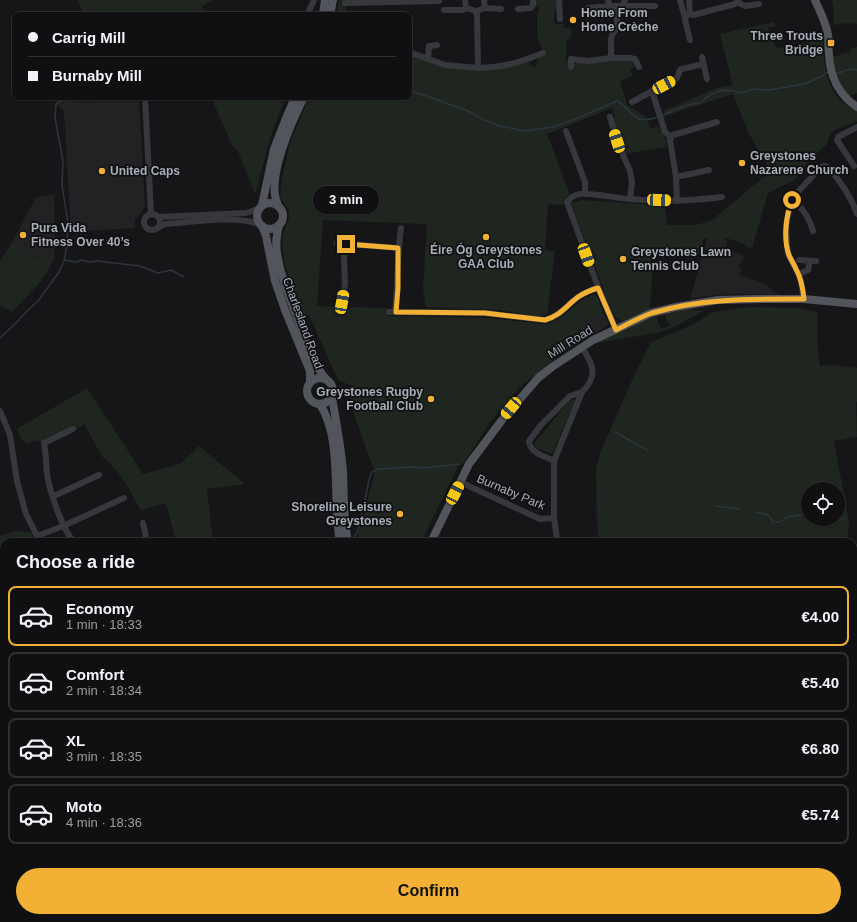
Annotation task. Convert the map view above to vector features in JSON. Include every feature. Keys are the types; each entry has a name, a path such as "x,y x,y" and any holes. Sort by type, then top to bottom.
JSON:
{"main road":[{"path":"323,12 325,0"},
{"path":"331,12 333,0"},
{"path":"815,0 824,20 828,35 830,66 834,82 848,101 857,107"},
{"path":"294,100 274,149 257,216 261,225 271,228 279,225 283,215 275,200 274,191 282,147 292,121 302,100"},
{"path":"260,207 270,203 278,205"},
{"name":"Charlesland Road","path":"261,225 266,236 275,281 310,371 310,382"},
{"name":"Charlesland Road","path":"279,225 276,237 276,251 280,271 288,297 314,360 319,371 326,379"},
{"name":"Mill Road","path":"432,538 470,464 488,437 511,408 538,378 593,340 651,313 718,300 804,299 857,304"},
{"path":"332,397 326,402 320,404 313,402 307,391 310,382 316,378 326,379 331,383 333,388 332,397 343,472 344,524 347,538"},
{"path":"320,404 327,417 334,456 336,513 339,538"}],"street":[{"path":"308,12 314,0"},
{"path":"465,0 466,8"},
{"path":"484,0 485,8"},
{"path":"518,9 531,8 533,5 533,0"},
{"path":"560,0 560,19"},
{"path":"680,0 684,15 693,15 738,1 745,6 759,4"},
{"path":"690,0 688,15 685,20 690,40"},
{"path":"345,3 439,1"},
{"path":"588,8 609,3 655,6"},
{"path":"611,58 611,39 617,28 622,4"},
{"path":"444,10 463,10 466,8 476,11 485,8 501,9"},
{"path":"476,11 478,68"},
{"path":"428,59 426,46 437,45"},
{"path":"412,53 445,65 478,68 498,67 520,62 543,53"},
{"path":"571,67 571,59 588,61 611,58 630,58 636,59 639,67"},
{"path":"632,102 677,78 680,70 702,60 707,79"},
{"path":"652,91 665,132 671,137"},
{"path":"145,100 151,213"},
{"path":"610,117 631,176 632,182 630,199"},
{"path":"676,201 676,177 670,140 671,137 673,134 717,122"},
{"path":"854,166 837,140 838,137 857,127"},
{"path":"566,131 585,182 585,194"},
{"path":"804,299 799,274 788,254 787,244 786,225 792,200 795,195 821,167 825,166 828,167 842,183 857,214"},
{"path":"676,177 709,170"},
{"path":"616,330 598,288 567,202 573,196 585,194 630,199 676,201 722,197"},
{"path":"792,200 800,205 813,230"},
{"path":"260,207 246,213 238,214 159,217 156,214 151,213 144,217 144,225 150,230 165,224 234,220 246,220 261,225"},
{"path":"158,228 160,223 159,217"},
{"path":"401,228 398,248 398,288 392,312 485,313 545,320 554,318 579,297 598,288"},
{"path":"337,243 398,248"},
{"path":"342,302 345,284 344,256 346,244"},
{"path":"799,260 813,261 808,270 799,274"},
{"name":"Burnaby Park","path":"557,538 554,518 554,461 582,392 589,385 594,373 582,348"},
{"name":"Burnaby Park","path":"554,461 532,450 529,446 529,441 541,425 570,396 582,392"},
{"path":"0,411 10,435 17,481 22,501 26,514 37,536 63,526 124,498"},
{"path":"71,538 63,526 47,474 44,443 73,429"},
{"path":"54,496 99,475"},
{"name":"Burnaby Park","path":"460,482 540,519 554,518"},
{"path":"143,523 146,538"}],"shaded area":[{"path":"78,0 213,0 201,7 206,12 83,12"},
{"path":"339,0 348,0 346,5 347,12 337,12"},
{"path":"535,0 557,0 557,9 554,13 554,24 563,24 564,28 571,28 572,33 567,42 566,60 573,64 577,62 632,60 635,66 630,69 633,76 620,81 627,105 646,117 650,128 659,127 666,140 667,147 625,154 613,119 615,116 612,108 547,134 570,195 565,198 565,204 548,205 545,250 555,251 547,315 538,317 500,310 426,307 423,289 427,224 323,220 317,306 386,308 387,316 487,318 545,324 557,320 582,300 594,294 597,296 603,313 585,321 592,335 556,358 521,386 490,422 465,462 458,467 423,538 359,538 358,535 363,524 366,504 375,473 351,406 354,393 352,386 338,380 309,315 302,316 284,262 282,236 289,219 289,211 280,197 282,178 290,143 308,100 412,100 412,55 445,67 529,62 533,67 536,67 537,60 545,54 537,37 537,12 539,12 539,8 536,6"},
{"path":"832,0 857,0 857,24 848,23 833,25 834,13"},
{"path":"774,22 776,26 768,28 776,48 797,46 823,36 824,62 831,87 841,101 857,111 857,121 831,132 827,144 805,165 796,179 768,193 752,248 746,247 745,244 726,238 724,240 709,236 708,239 704,238 698,255 654,250 650,309 623,321 620,320 615,317 611,309 571,203 582,200 655,205 665,208 667,225 694,225 711,221 771,171 749,134 733,94 665,116 663,111 717,88 733,85 720,34"},
{"path":"857,47 857,93 849,96 840,88 831,57 850,52 850,49"},
{"path":"60,100 81,100 64,111 55,103"},
{"path":"139,100 145,207 135,219 135,228 71,232 64,111 72,104 78,102"},
{"path":"212,100 285,100 272,132 255,194 238,151 232,145"},
{"path":"54,195 54,258 43,259 25,253 12,243 35,199 41,196"},
{"path":"708,235 727,240 725,250 744,255 743,260 738,266 741,268 739,274 761,283 771,288 774,292 782,295 732,294 690,299"},
{"path":"12,243 32,256 43,259 54,258 41,280 12,312 0,305 0,261"},
{"path":"749,307 798,308 817,312 818,353 820,366 831,365 857,368 857,437 834,441 842,482 801,482 801,526 845,526 845,500 849,522 847,538 599,538 596,469 601,451 633,378 651,342 690,326 713,312"},
{"path":"688,309 704,311 672,328 656,333 598,343 620,331 656,316 661,329 671,326 665,315 667,313"},
{"path":"603,313 608,322 607,326 592,335 585,321"},
{"path":"87,388 143,474 180,464 199,446 245,484 207,489 213,538 175,538 166,503 141,511 120,475 105,458 103,458 84,424 76,429 74,425 42,442 37,440 27,444 21,439 17,429"},
{"path":"576,399 552,454 537,448 534,444 568,402"},
{"path":"13,531 31,532 33,538 0,538 0,536"}],"waterway":[{"path":"836,74 850,69 857,70"},
{"path":"661,116 687,105 700,103 711,94 724,90 741,93 753,89 769,90 807,83 829,72"},
{"path":"412,92 418,93 468,111 484,120 500,126 525,131 553,127 617,101 639,119 643,120 658,117"},
{"path":"0,338 38,301 59,272 64,261 67,245 68,223 62,185 63,161 55,118 56,104 62,100"},
{"path":"64,260 76,262 82,260 88,262 97,261 140,266 158,273 171,270 184,277"},
{"path":"615,432 647,450"},
{"path":"354,537 358,531 372,472 378,469 410,467 424,468 460,464"},
{"path":"715,506 739,509"},
{"path":"755,512 768,515 773,522 780,522 787,517 801,515"}],"place":[{"name":"Home From Home Crèche","path":"573,20"},
{"name":"Three Trouts Bridge","path":"831,43"},
{"name":"Greystones Nazarene Church","path":"742,163"},
{"name":"United Caps","path":"102,171"},
{"name":"Pura Vida Fitness Over 40’s","path":"23,235"},
{"name":"Éire Óg Greystones GAA Club","path":"486,237"},
{"name":"Greystones Lawn Tennis Club","path":"623,259"},
{"name":"Greystones Rugby Football Club","path":"431,399"},
{"name":"Shoreline Leisure Greystones","path":"400,514"}],"route":[{"path":"346,244 398,248 398,288 396,312 485,313 545,320 554,318 579,297 598,288 616,330 651,313 699,303 718,300 804,299 800,277 788,254 786,225 792,200"}]}
